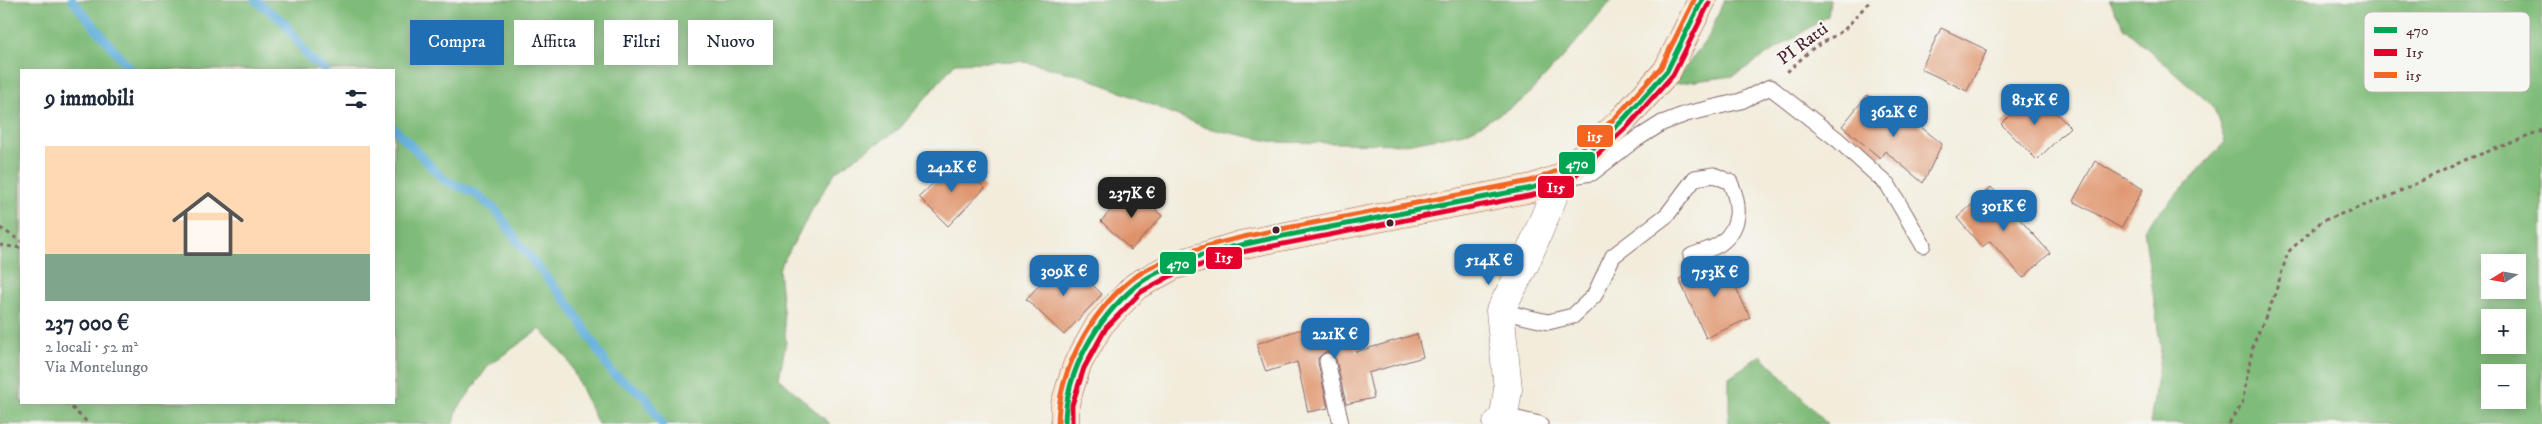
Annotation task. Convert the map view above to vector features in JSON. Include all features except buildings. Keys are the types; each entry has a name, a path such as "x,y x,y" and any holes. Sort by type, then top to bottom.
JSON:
{"street":[{"path":"1065,424 1065,404 1077,365 1100,324 1136,286 1173,266 1240,245 1532,188 1561,178 1622,121 1667,71 1702,0"},
{"path":"1500,420 1508,389 1500,311 1525,264 1561,178"}],"lane":[{"path":"1561,178 1592,173 1632,142 1662,124 1686,114 1742,100 1770,88 1838,140 1888,185 1923,245"},
{"path":"1500,311 1548,322 1573,316 1594,296 1613,256 1667,215 1695,178 1714,174 1730,182 1738,200 1736,226 1720,244 1691,256"},
{"path":"1327,361 1341,424"},
{"path":"1500,420 1540,424"}],"path":[{"name":"PI Ratti","path":"1770,88 1812,49 1844,30 1872,0"},
{"path":"2229,424 2242,404 2253,346 2273,300 2288,252 2322,221 2388,197 2465,160 2540,132 2542,128"},
{"path":"0,228 20,240"},
{"path":"0,245 20,248"},
{"path":"68,404 90,424"}],"green space":[{"path":"0,0 1612,0 1567,53 1523,100 1469,132 1406,144 1275,142 1207,128 1083,76 1020,61 955,63 900,128 836,171 779,269 786,342 779,378 830,424 598,424 567,358 540,329 489,365 457,410 454,424 0,424"},
{"path":"1724,0 1830,0 1828,16 1733,76 1673,84 1709,36"},
{"path":"2109,0 2542,0 2542,424 2150,424 2161,350 2144,229 2225,142 2214,107 2125,29"},
{"path":"1761,355 1827,424 1729,424 1729,377"}],"waterway":[{"path":"72,0 130,69"},
{"path":"255,0 285,23 309,58 324,69"},
{"path":"395,129 444,180 473,192 496,210 520,245 571,307 612,373 645,396 662,424"}],"transit line":[{"name":"i15","path":"1058,424 1059,404 1064,384 1070,364 1079,345 1102,309 1131,280 1173,257 1226,241 1530,181 1557,171 1617,116 1661,67 1694,0"},
{"name":"470","path":"1065,424 1070,386 1077,367 1096,331 1121,299 1154,274 1176,264 1229,248 1532,188 1561,178 1622,121 1667,71 1702,0"},
{"name":"I15","path":"1072,424 1072,405 1084,368 1106,328 1141,292 1176,273 1242,252 1533,195 1566,184 1628,126 1673,75 1709,3"}]}
